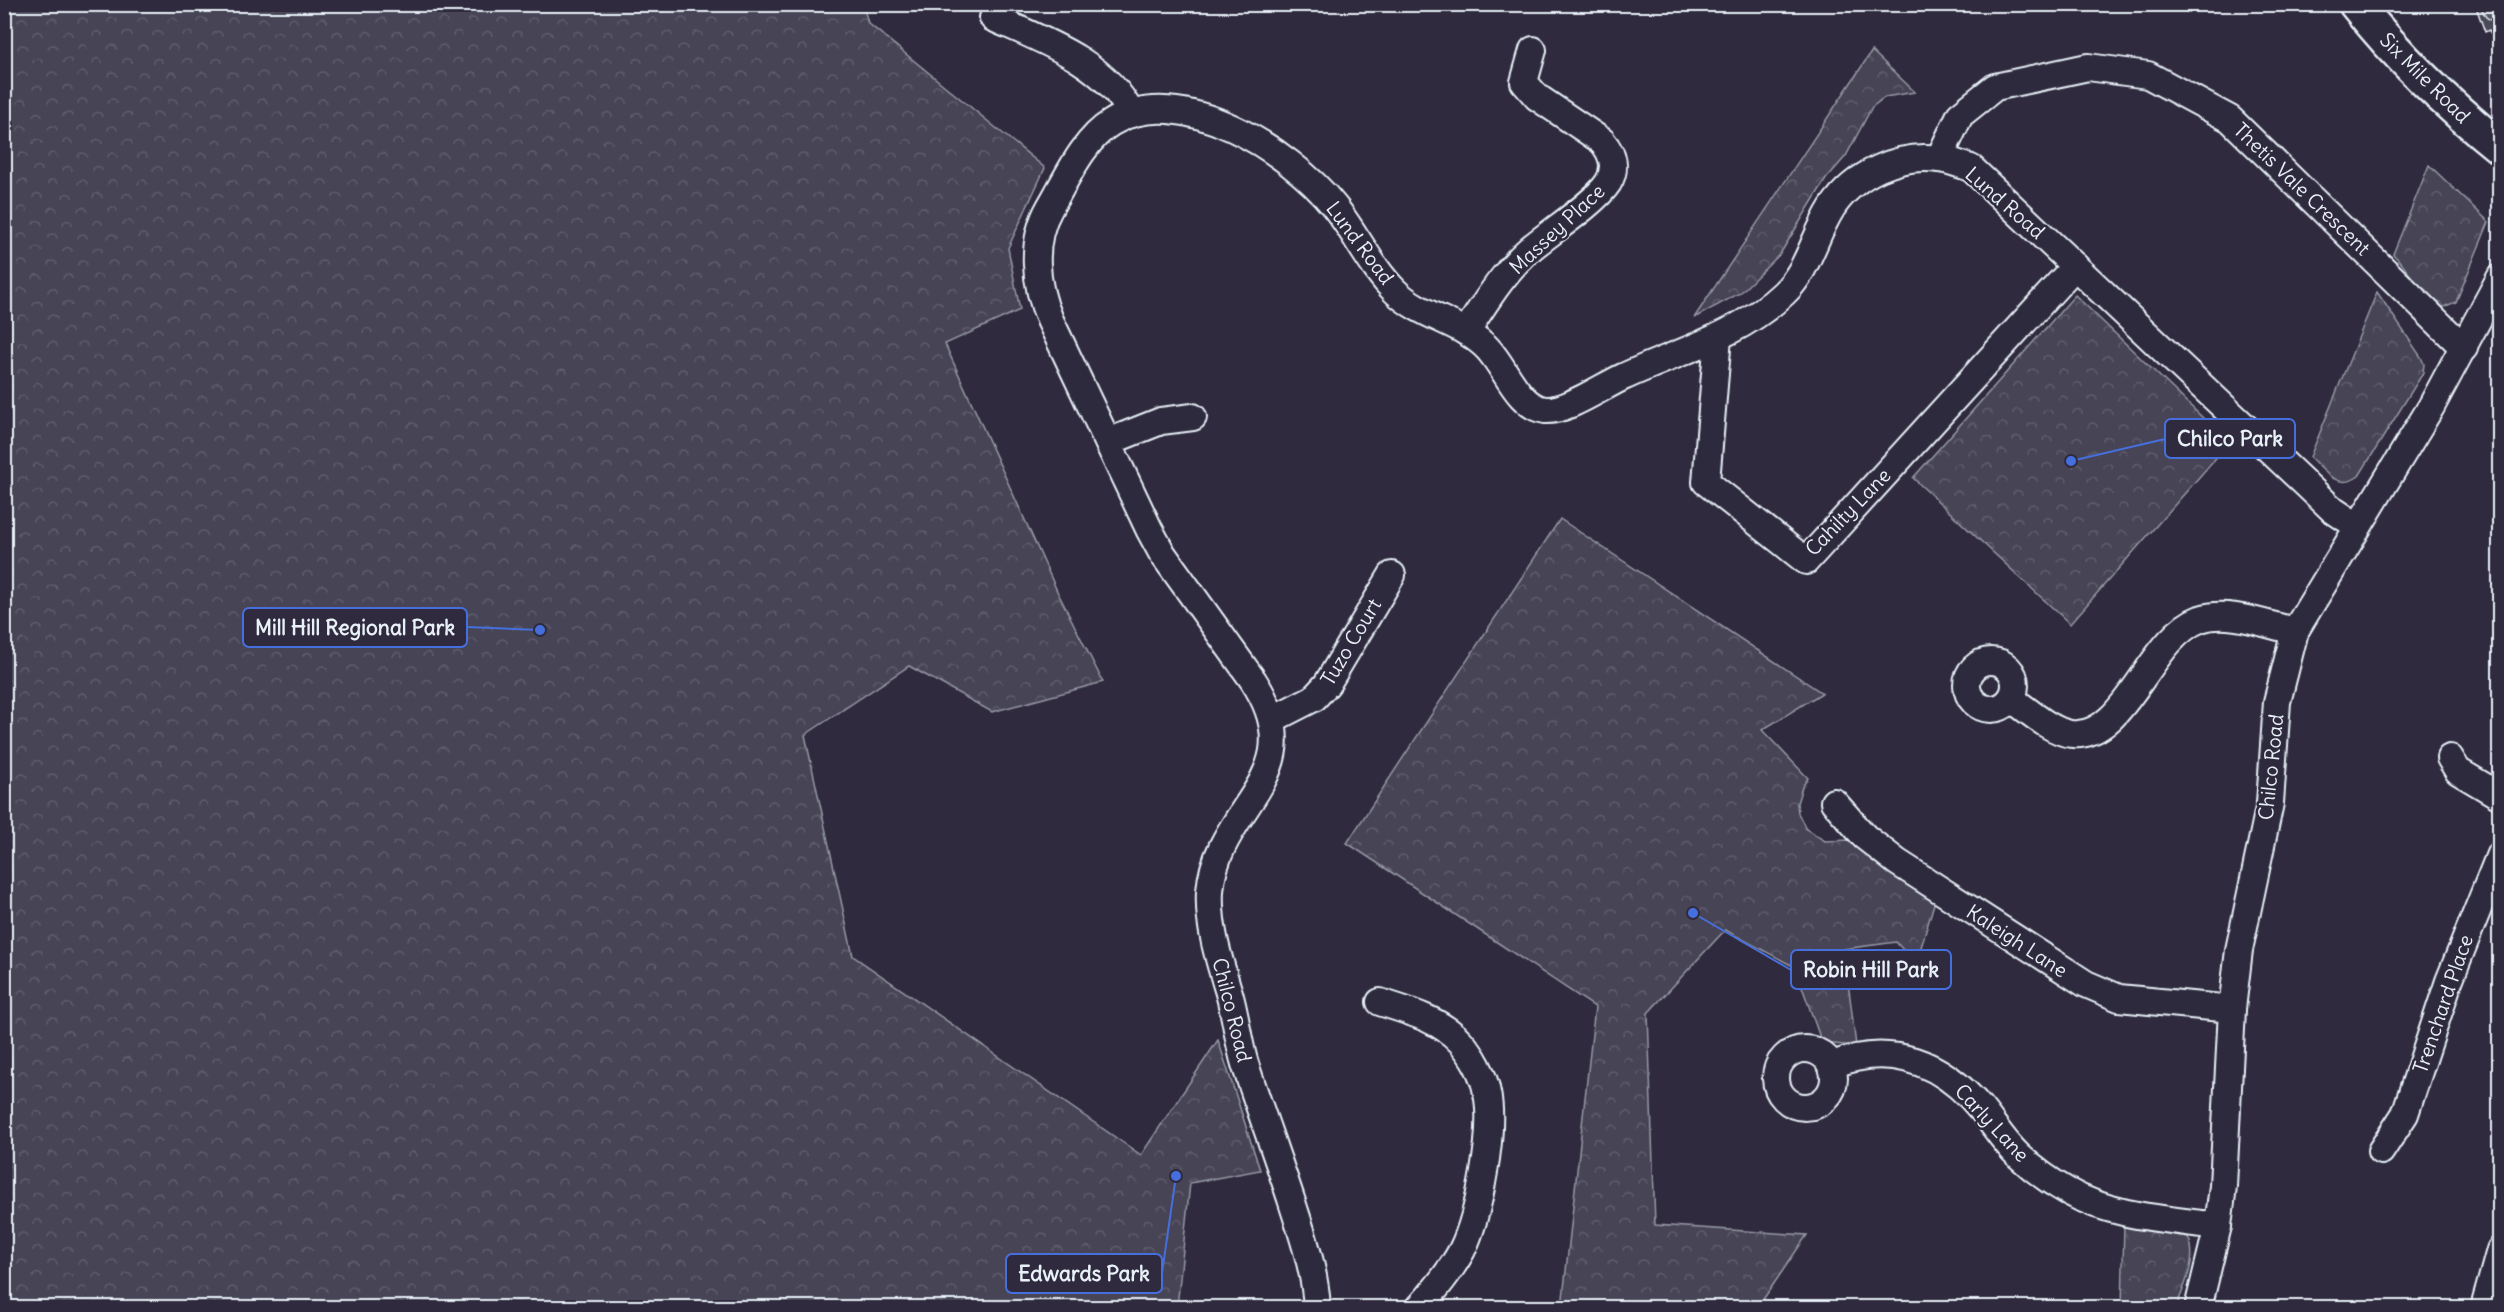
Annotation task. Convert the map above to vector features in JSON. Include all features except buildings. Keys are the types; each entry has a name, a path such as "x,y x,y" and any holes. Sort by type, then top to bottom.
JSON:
{"main road":[{"name":"Six Mile Road","path":"2356,4 2399,57 2449,106 2499,147"}],"street":[{"path":"993,18 1080,60 1125,100 1131,114"},
{"name":"Massey Place","path":"1466,332 1515,263 1595,196 1607,184 1613,169 1610,150 1602,141 1537,98 1524,82 1533,51"},
{"name":"Thetis Vale Crescent","path":"1939,159 1960,115 1995,87 2088,67 2148,75 2230,119 2464,348"},
{"name":"Lund Road","path":"1273,719 1266,699 1162,553 1044,304 1038,285 1037,261 1045,217 1066,178 1093,140 1110,124 1131,114 1172,109 1202,116 1266,148 1296,170 1333,205 1394,290 1415,307 1466,332 1496,357 1527,401 1537,408 1549,410 1566,406 1641,369 1718,338 1784,292 1806,266 1831,209 1850,186 1877,168 1908,159 1939,159 1971,168 2333,510 2357,526"},
{"name":"Cahilty Lane","path":"1718,338 1706,482 1806,561 2075,267"},
{"name":"Chilco Road","path":"2198,1308 2218,1226 2223,1186 2232,1009 2240,950 2270,803 2277,702 2295,631 2431,407 2499,279"},
{"path":"1108,442 1161,421 1193,417"},
{"name":"Tuzo Court","path":"1273,719 1314,698 1327,684 1392,575"},
{"path":"2012,699 2055,729 2070,734 2083,734 2098,729 2113,717 2151,662 2182,628 2201,619 2224,615 2295,631"},
{"name":"Chilco Road","path":"1273,719 1275,743 1269,768 1224,841 1214,868 1210,912 1237,1035 1310,1258 1317,1308"},
{"path":"2450,758 2458,771 2499,796"},
{"name":"Kaleigh Lane","path":"1834,802 1864,837 1897,862 2086,984 2119,998 2232,1009"},
{"name":"Trenchard Place","path":"2381,1150 2405,1114 2449,981 2499,854"},
{"path":"1380,1002 1433,1020 1460,1041 1478,1065 1488,1094 1487,1139 1479,1204 1462,1249 1439,1286 1419,1308"},
{"name":"Carly Lane","path":"1832,1065 1854,1057 1877,1054 1906,1058 1931,1067 1952,1080 1969,1096 2019,1156 2068,1192 2130,1215 2218,1226"},
{"path":"2484,1308 2499,1250"}],"green space":[{"path":"5,4 863,5 868,23 1045,168 1008,248 1020,310 945,344 1058,593 1103,682 992,712 909,666 805,735 853,956 1141,1155 1218,1040 1260,1170 1190,1183 1177,1307 5,1307"},
{"path":"1872,51 1915,92 1885,97 1872,107 1846,156 1826,179 1780,254 1740,293 1694,318"},
{"path":"2429,165 2489,222 2456,302 2441,308 2427,297 2393,254"},
{"path":"2377,292 2421,357 2424,364 2423,373 2359,476 2351,480 2338,481 2327,474 2310,457"},
{"path":"2075,295 2229,443 2070,624 1913,478"},
{"path":"1560,519 1822,693 1762,730 1808,778 1802,787 1797,803 1798,813 1806,829 1825,841 1851,840 1936,897 1916,964 1896,942 1844,949 1856,1046 1822,1043 1795,967 1725,930 1648,1013 1655,1225 1807,1235 1758,1307 1562,1307 1595,1007 1347,843"},
{"path":"2124,1223 2184,1232 2189,1240 2190,1269 2176,1307 2122,1308"}],"place":[{"name":"Chilco Park","path":"2071,461"},
{"name":"Mill Hill Regional Park","path":"540,630"},
{"name":"Robin Hill Park","path":"1693,913"},
{"name":"Edwards Park","path":"1176,1176"}]}
